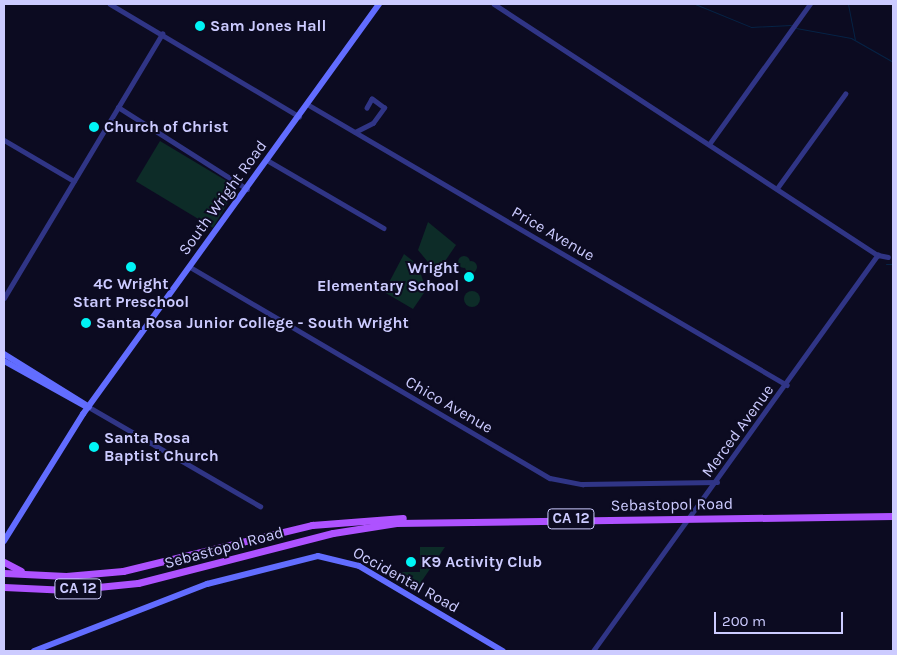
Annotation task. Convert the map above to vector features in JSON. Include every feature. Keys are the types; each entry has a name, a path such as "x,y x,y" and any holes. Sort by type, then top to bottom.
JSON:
{"main road":[{"name":"South Wright Road","path":"4,541 88,406 190,268 379,4"},
{"name":"Sebastopol Road","path":"4,354 88,406"},
{"name":"Sebastopol Road","path":"4,360 88,406"},
{"name":"Sebastopol Road","path":"4,574 66,576 164,564 331,522 893,516"},
{"name":"Sebastopol Road","path":"4,587 54,590 124,585 349,529 450,520"},
{"name":"Occidental Road","path":"34,651 206,584 318,556 359,566 501,651"},
{"path":"4,562 15,570 66,576"}],"street":[{"path":"110,4 299,116"},
{"path":"494,4 778,187 878,256 888,257"},
{"path":"710,143 810,4"},
{"path":"4,298 162,34"},
{"path":"778,187 845,94"},
{"path":"354,132 373,123 384,108 372,100 367,108"},
{"name":"Price Avenue","path":"307,104 787,385"},
{"path":"118,107 247,189"},
{"path":"4,140 74,181"},
{"path":"268,160 384,228"},
{"name":"Merced Avenue","path":"593,651 787,385 878,256"},
{"name":"Chico Avenue","path":"190,268 550,478 582,484 717,482"},
{"name":"Sebastopol Road","path":"88,406 260,506"}],"green space":[{"path":"160,141 237,187 213,228 136,181"},
{"path":"428,222 456,245 437,273 418,250"},
{"path":"404,254 418,265 426,290 413,309 384,292"},
{"path":"462,256 466,256 470,262 466,268 462,268 458,264 458,260"},
{"path":"469,261 473,261 477,267 473,273 469,273 465,269 465,265"},
{"path":"469,291 475,291 480,296 478,305 469,307 464,302 464,296"},
{"path":"420,547 445,547 415,591 401,584 400,572 420,572"}],"waterway":[{"path":"695,4 751,27 791,25"},
{"path":"848,4 855,39"},
{"path":"796,28 851,38 893,62"},
{"path":"886,264 893,264"}],"place":[{"name":"Sam Jones Hall","path":"200,26"},
{"name":"Church of Christ","path":"94,127"},
{"name":"4C Wright Start Preschool","path":"131,267"},
{"name":"Wright Elementary School","path":"469,277"},
{"name":"Santa Rosa Junior College - South Wright","path":"86,323"},
{"name":"Santa Rosa Baptist Church","path":"94,447"},
{"name":"K9 Activity Club","path":"411,562"}]}
